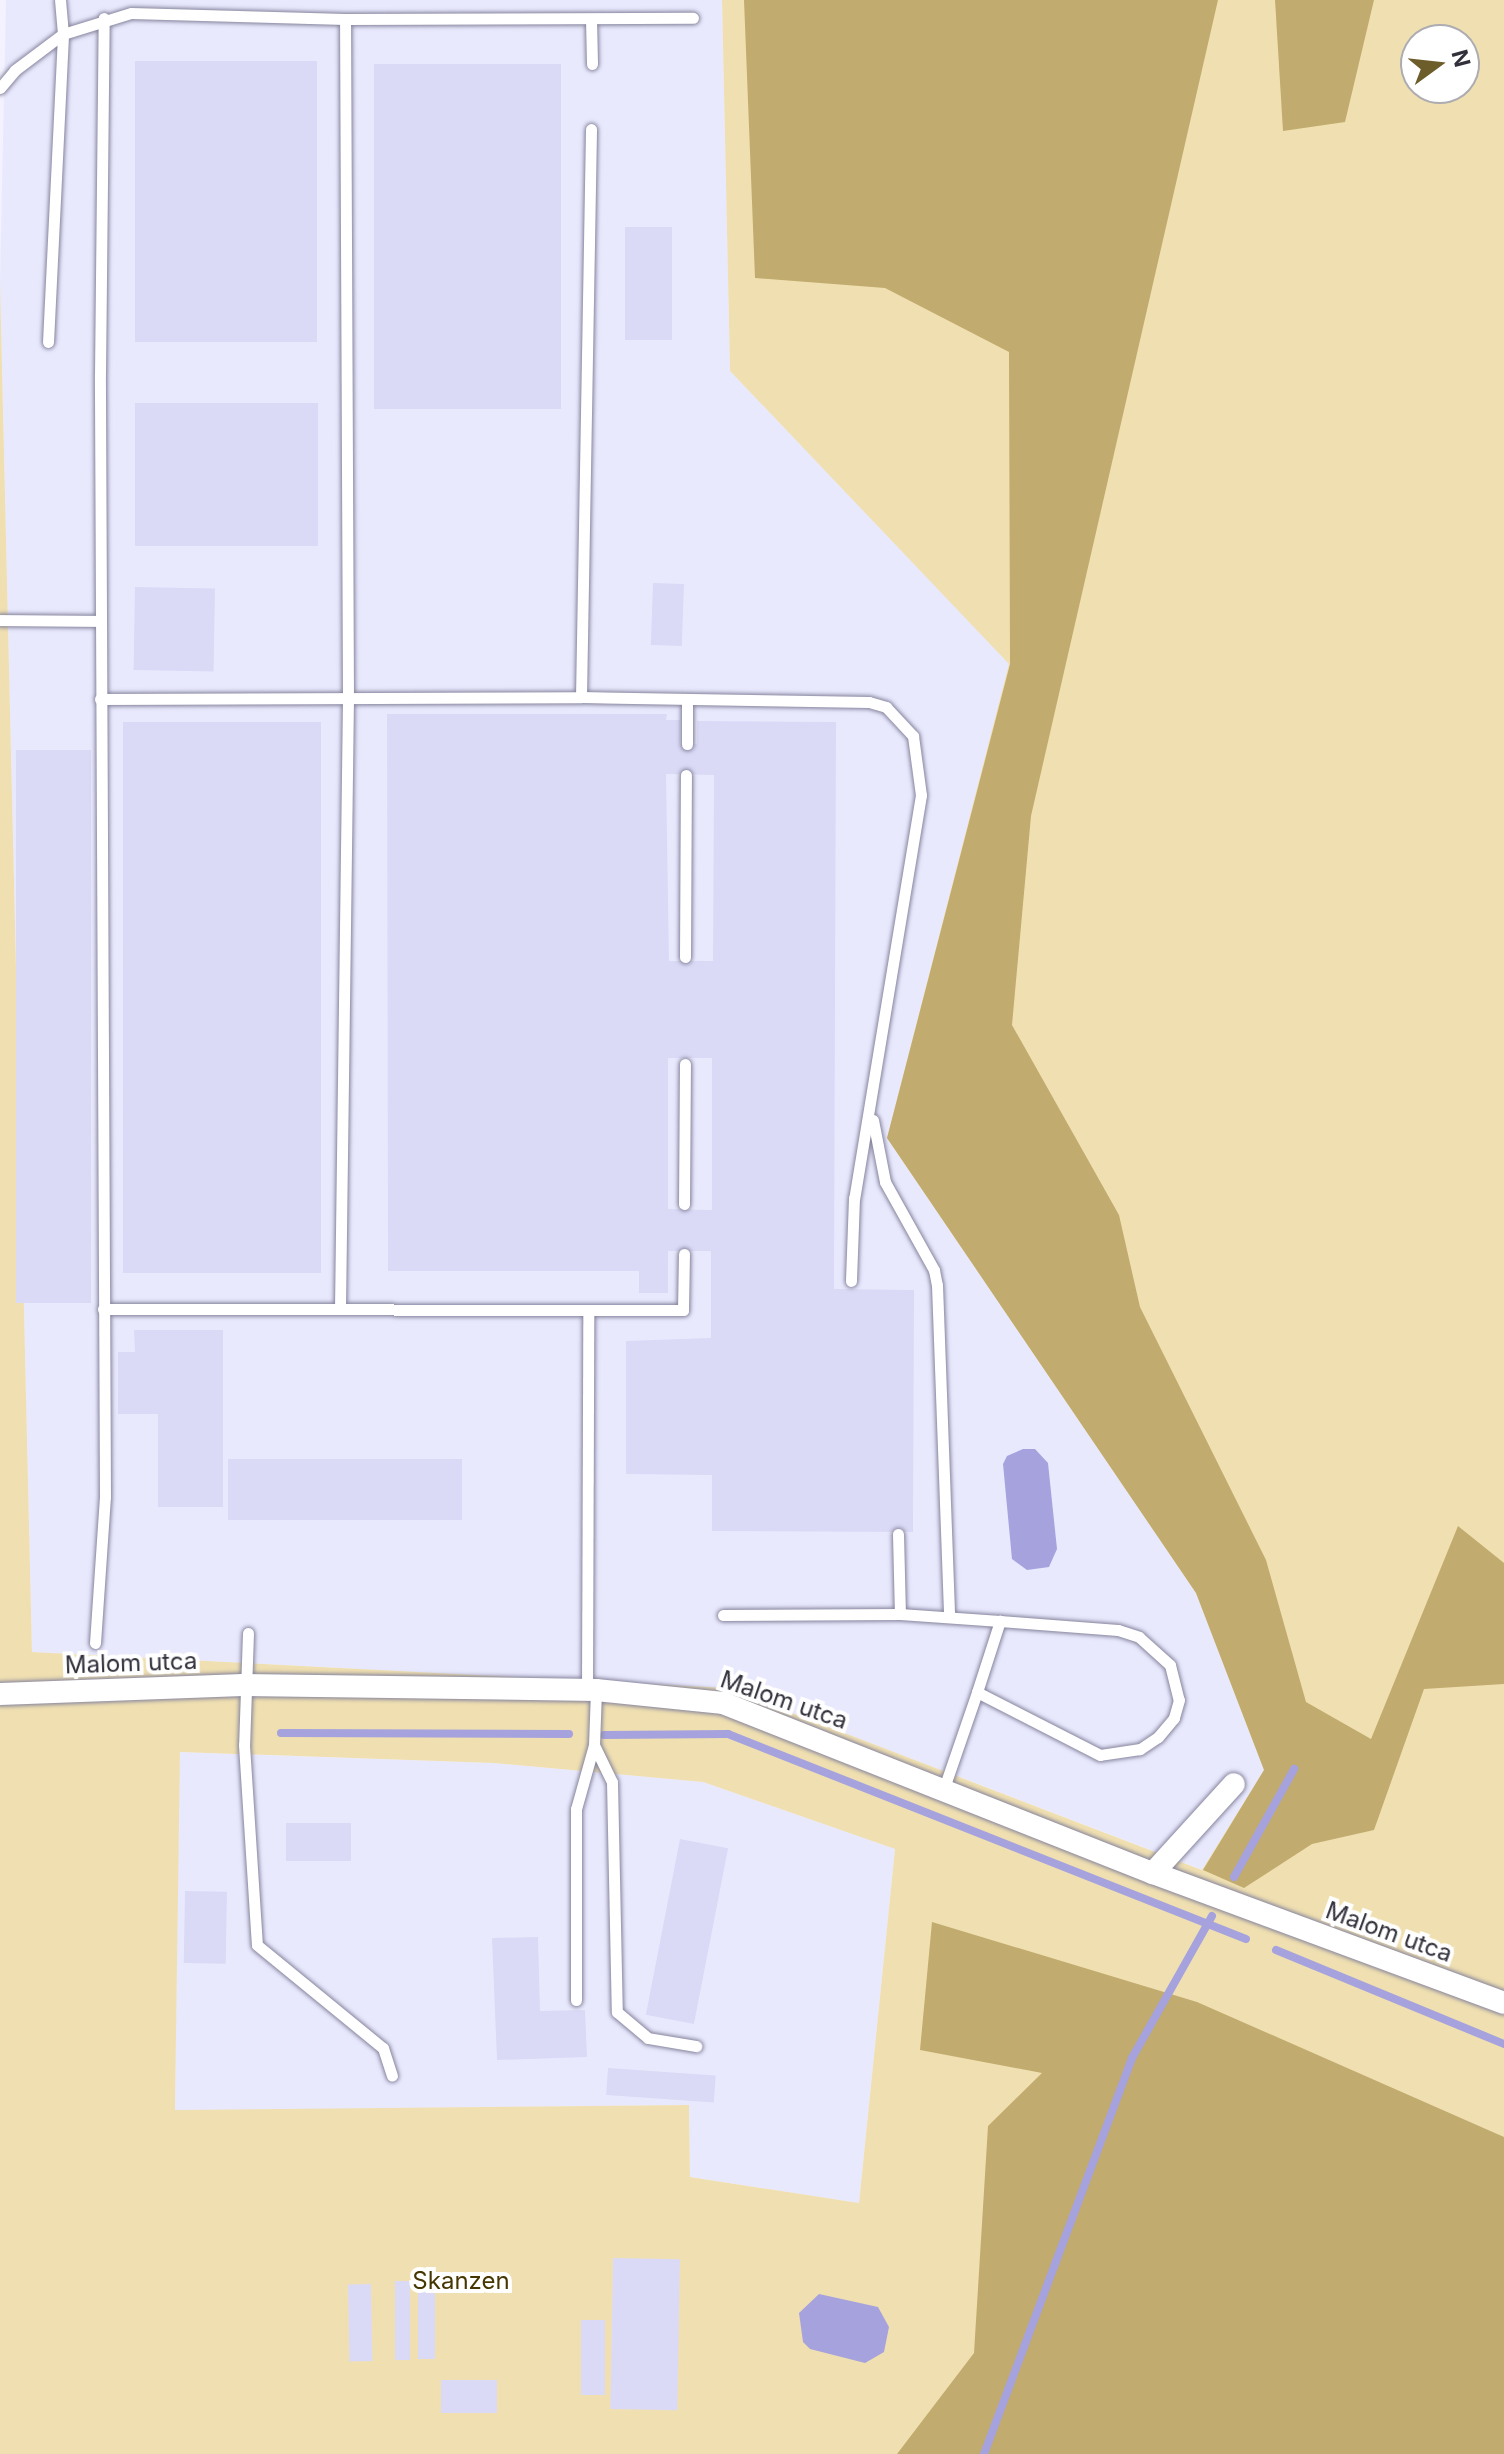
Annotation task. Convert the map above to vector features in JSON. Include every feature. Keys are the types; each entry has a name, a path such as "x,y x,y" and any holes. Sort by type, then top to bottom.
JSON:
{"street":[{"name":"Malom utca","path":"0,1694 243,1685 592,1691 723,1703 1153,1873 1504,2003"},
{"path":"1153,1873 1234,1784"}],"lane":[{"path":"48,342 63,34 60,0"},
{"path":"0,77 15,70 63,34 104,18 131,13 345,19 693,18"},
{"path":"95,1643 105,1497 106,981 100,699 104,18"},
{"path":"340,1309 348,698 345,19"},
{"path":"591,19 592,64"},
{"path":"0,88 15,70"},
{"path":"581,697 591,129"},
{"path":"0,620 101,621"},
{"path":"100,699 581,697 869,702 886,707 913,736 921,795 854,1198 851,1281"},
{"path":"687,699 687,744"},
{"path":"685,957 686,775"},
{"path":"684,1204 685,1064"},
{"path":"872,1099 877,1157 885,1182 934,1270 937,1285 949,1616"},
{"path":"103,1309 683,1310 684,1254"},
{"path":"576,2000 576,1809 594,1745 588,1310"},
{"path":"898,1534 900,1614"},
{"path":"723,1615 900,1614 1118,1630 1139,1637 1170,1665 1178,1689 1177,1709 1149,1744 1110,1756 977,1692"},
{"path":"944,1788 1000,1621"},
{"path":"248,1633 243,1685 257,1945 383,2048 392,2076"},
{"path":"594,1745 612,1782 617,2012 648,2038 696,2046"}],"shaded area":[{"path":"6,0 722,0 730,371 1010,664 887,1138 1196,1593 1264,1770 1203,1870 727,1688 32,1652 0,280"},
{"path":"744,0 1218,0 1031,816 1012,1025 1119,1215 1140,1307 1266,1560 1306,1702 1371,1739 1458,1526 1504,1563 1504,1684 1424,1689 1374,1830 1312,1844 1244,1888 1203,1870 1264,1770 1196,1593 887,1138 1010,664 1009,352 885,288 755,278"},
{"path":"1275,0 1374,0 1345,122 1283,131"},
{"path":"1023,1449 1035,1449 1048,1463 1057,1549 1049,1567 1027,1570 1012,1559 1003,1464 1007,1456"},
{"path":"179,1752 493,1763 703,1782 895,1849 859,2203 690,2177 689,2105 175,2111"},
{"path":"932,1922 1197,2002 1504,2137 1504,2454 897,2454 974,2353 988,2126 1042,2073 920,2050"},
{"path":"819,2294 878,2307 889,2327 884,2352 865,2363 810,2349 803,2342 799,2313"}],"green space":[{"name":"Skanzen","path":"722,0 1504,0 1504,2454 0,2454 0,280 32,1652 727,1688 1202,1870 1264,1770 1196,1593 887,1138 1009,664 730,371","holes":["180,1752 493,1763 703,1782 895,1849 859,2203 690,2177 689,2105 175,2110"]}],"building":[{"path":"135,61 317,61 317,342 135,342"},
{"path":"374,64 561,64 561,409 374,409"},
{"path":"625,227 672,227 672,340 625,340"},
{"path":"135,403 318,403 318,546 135,546"},
{"path":"653,583 684,584 682,646 651,645"},
{"path":"135,587 215,588 214,671 134,670"},
{"path":"387,714 667,714 666,720 680,720 680,744 697,744 697,721 836,722 834,1289 914,1290 913,1532 712,1531 712,1475 626,1474 626,1341 711,1338 711,1251 668,1251 668,1293 639,1293 639,1271 388,1271","holes":["666,774 714,775 713,961 669,961","668,1058 712,1058 712,1210 668,1209"]},
{"path":"123,722 321,722 321,1273 123,1273"},
{"path":"16,750 91,750 91,1303 16,1303"},
{"path":"134,1330 223,1330 223,1507 158,1507 158,1414 118,1414 118,1352 135,1352"},
{"path":"228,1459 462,1459 462,1520 228,1520"},
{"path":"286,1823 351,1823 351,1861 286,1861"},
{"path":"680,1839 728,1848 694,2024 646,2015"},
{"path":"185,1891 227,1892 226,1964 184,1963"},
{"path":"538,1937 540,2011 585,2010 587,2057 497,2060 492,1938"},
{"path":"608,2068 716,2076 714,2102 606,2095"},
{"path":"613,2258 680,2259 677,2410 610,2409"},
{"path":"395,2281 410,2281 410,2360 395,2360"},
{"path":"418,2282 435,2282 435,2359 418,2359"},
{"path":"348,2284 371,2284 372,2361 349,2361"},
{"path":"581,2320 605,2320 605,2395 581,2395"},
{"path":"441,2380 497,2380 497,2413 441,2413"}],"waterway":[{"path":"281,1733 569,1734"},
{"path":"604,1735 728,1734 1246,1939"},
{"path":"1234,1877 1294,1769"},
{"path":"984,2454 1132,2058 1212,1916"},
{"path":"1276,1950 1504,2044"}]}
